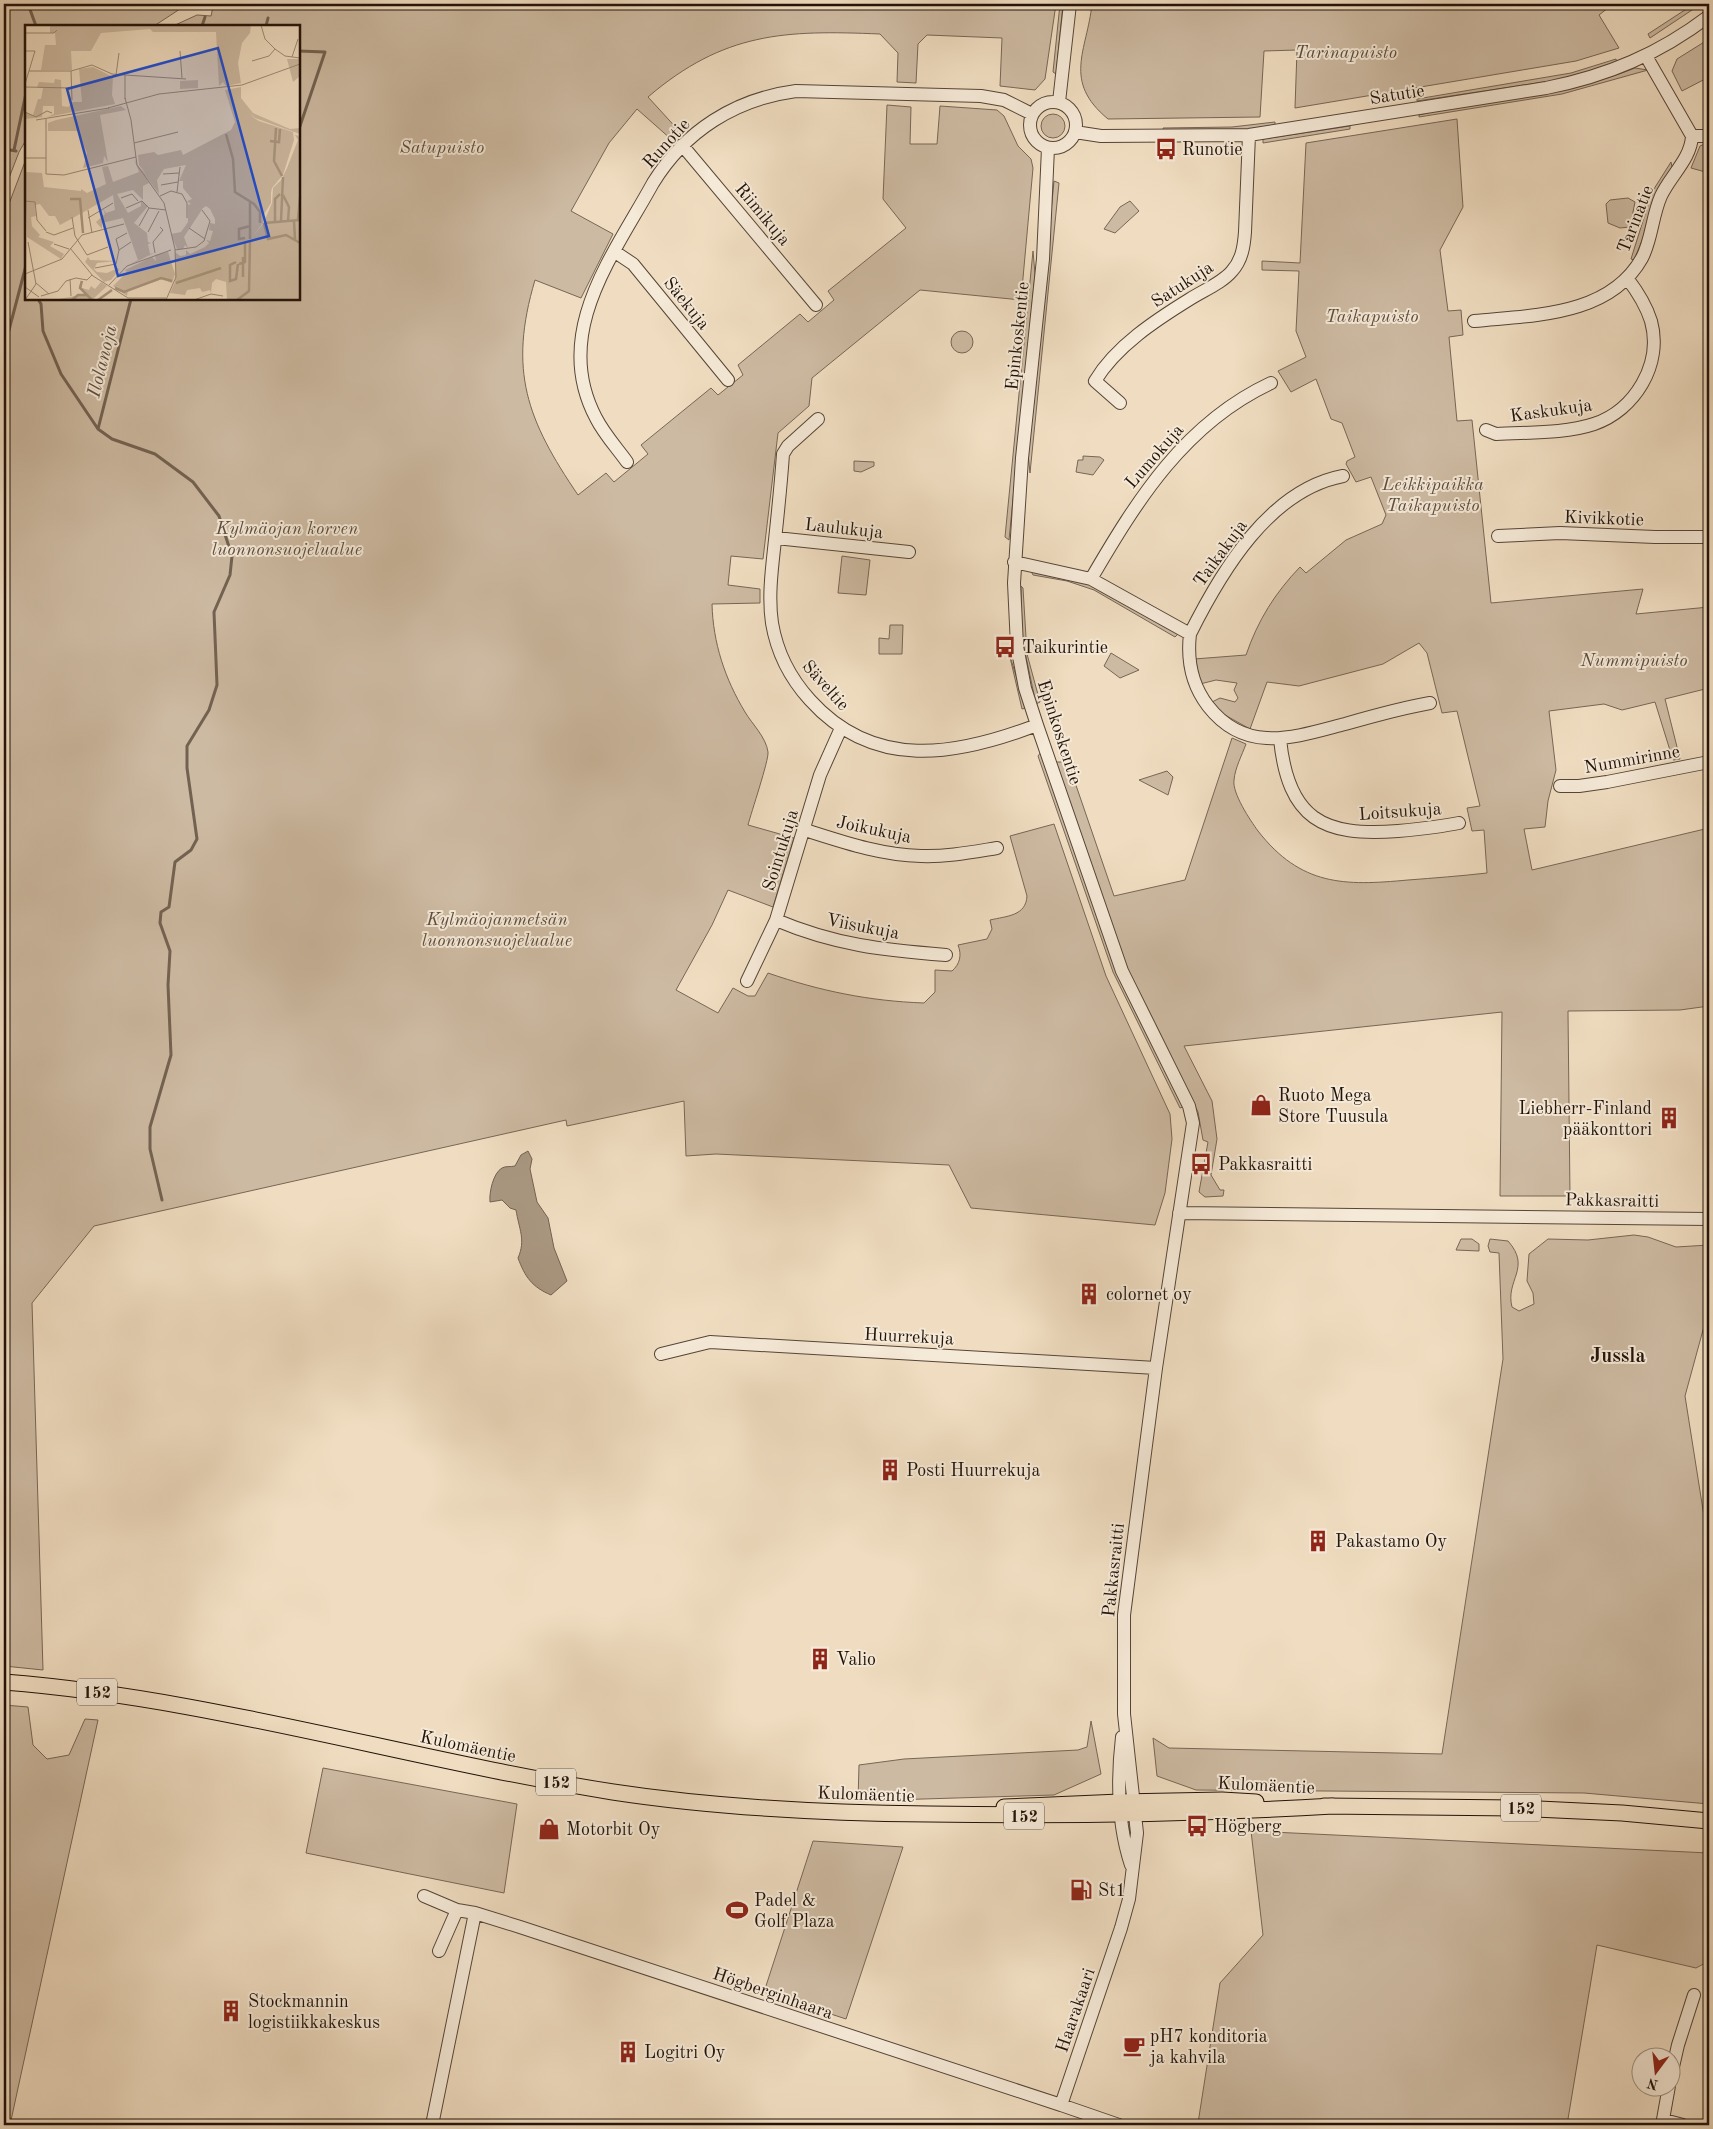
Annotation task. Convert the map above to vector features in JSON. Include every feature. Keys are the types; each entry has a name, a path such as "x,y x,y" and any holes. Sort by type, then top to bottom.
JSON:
{"main road":[{"name":"Kulomäentie","path":"4,1682 102,1693 189,1708 534,1778 617,1792 760,1808 876,1814 928,1814 1127,1808 1222,1800 1333,1806 1516,1808 1622,1813 1709,1820"}],"street":[{"path":"1059,102 1070,4"},
{"name":"Satutie","path":"1075,132 1101,136 1249,135 1564,84 1614,70 1646,56 1664,47 1709,16"},
{"path":"1646,56 1692,136 1709,136"},
{"name":"Runotie","path":"627,462 597,420 589,401 580,369 580,347 585,313 615,252 659,174 682,146 709,123 738,107 765,97 796,91 981,96 1004,100 1032,114"},
{"path":"1048,102 1059,102 1070,109 1074,116 1075,132 1064,145 1048,148 1033,138 1030,122 1032,114 1038,107 1048,102"},
{"name":"Satukuja","path":"1120,403 1095,381 1105,367 1138,335 1175,308 1226,277 1238,262 1244,246 1249,135"},
{"name":"Tarinatie","path":"1474,321 1571,309 1604,294 1627,278 1644,253 1660,197 1674,172 1689,153 1692,136"},
{"name":"Riimikuja","path":"682,146 816,306"},
{"name":"Epinkoskentie","path":"1048,148 1043,259 1023,448 1014,562 1014,610 1017,646 1026,688 1037,725 1119,964 1191,1113 1192,1140 1179,1213"},
{"name":"Säekuja","path":"615,252 633,264 728,380"},
{"name":"Kaskukuja","path":"1486,430 1496,434 1592,424 1612,415 1629,402 1646,376 1653,343 1652,327 1646,307 1627,278"},
{"name":"Lumokuja","path":"1091,579 1130,512 1174,455 1222,413 1252,392 1271,383"},
{"name":"Säveltie","path":"818,419 788,446 784,454 770,606 773,630 780,654 799,688 825,717 841,728 880,746 902,750 929,752 955,749 1037,725"},
{"name":"Taikakuja","path":"1190,634 1225,571 1255,531 1279,510 1322,480 1343,476"},
{"name":"Kivikkotie","path":"1498,536 1560,533 1655,538 1709,537"},
{"name":"Laulukuja","path":"776,538 909,552"},
{"path":"1014,562 1069,572 1091,579 1190,634 1189,664 1198,692 1214,714 1242,733 1265,739 1280,740 1430,703"},
{"name":"Sointukuja","path":"747,981 776,920 820,775 841,728"},
{"name":"Loitsukuja","path":"1280,740 1287,783 1303,807 1326,825 1337,830 1367,833 1440,827 1459,823"},
{"name":"Nummirinne","path":"1560,786 1579,786 1607,782 1709,762"},
{"name":"Joikukuja","path":"804,830 865,849 902,855 934,856 997,848"},
{"name":"Viisukuja","path":"776,920 806,932 851,945 876,950 946,955"},
{"name":"Pakkasraitti","path":"1127,1808 1124,1714 1124,1615 1156,1368 1179,1213 1709,1219"},
{"name":"Huurrekuja","path":"661,1354 710,1342 1156,1368"},
{"name":"Haarakaari","path":"1061,2105 1129,1899 1132,1865 1124,1843 1127,1808"},
{"name":"Högberginhaara","path":"424,1896 457,1910 474,1913 1061,2105"},
{"path":"439,1950 457,1910"},
{"path":"432,2125 474,1913"},
{"path":"1678,2046 1694,1995"},
{"path":"1667,2096 1663,2123 1683,2125"},
{"path":"1061,2105 1118,2125"}],"green space":[{"path":"4,4 1056,4 1045,79 1035,90 1000,86 1002,38 927,35 918,44 916,83 897,82 898,53 880,34 814,33 785,35 757,40 730,47 703,59 676,75 648,97 680,132 672,140 637,109 609,143 571,211 613,234 581,298 535,280 527,312 523,341 523,368 527,394 535,418 546,443 578,495 606,473 614,482 648,454 641,445 711,388 718,395 743,375 738,365 800,314 808,322 834,300 828,291 906,228 883,199 887,105 911,107 910,144 937,144 940,106 997,110 1004,116 1018,146 1031,159 1033,168 1021,300 920,290 812,378 809,406 778,433 763,559 731,556 728,585 760,589 760,603 712,604 715,633 726,674 745,712 765,741 768,752 748,825 794,838 773,907 728,890 712,925 676,990 718,1013 733,988 748,996 755,996 768,973 845,994 884,1000 924,1003 935,992 935,970 952,971 957,965 960,956 958,945 987,939 992,929 990,920 1014,914 1023,908 1026,903 1027,896 1010,836 1054,824 1106,976 1170,1114 1172,1139 1165,1193 1155,1225 971,1208 949,1165 716,1154 686,1156 684,1101 567,1126 566,1120 94,1226 32,1303 43,1670 4,1666 4,217 25,162 25,300 300,300 300,25 175,25 197,15 211,16 213,7 197,5 183,7 156,25 25,25 25,142 4,191"},
{"path":"1060,4 1063,4 1056,74 1053,72"},
{"name":"Tarinapuisto","path":"1092,4 1613,4 1599,15 1619,48 1576,61 1295,108 1297,50 1264,51 1260,117 1108,119 1094,105 1085,92 1081,78 1083,51"},
{"path":"1694,4 1701,4 1650,38 1648,34"},
{"path":"1709,39 1709,77 1682,91 1672,71 1677,59"},
{"path":"1616,59 1617,63 1585,74 1551,81 1417,101 1417,99 1571,73"},
{"path":"1635,68 1648,70 1562,94 1419,117 1419,115 1446,109 1582,85"},
{"path":"1053,114 1058,115 1064,121 1064,131 1058,137 1053,138 1048,137 1042,131 1041,126 1042,121 1048,115"},
{"path":"1457,119 1463,207 1440,250 1448,311 1461,310 1463,335 1449,337 1457,421 1472,420 1491,603 1643,589 1636,614 1709,607 1709,688 1665,699 1680,759 1673,760 1655,702 1622,710 1604,704 1549,711 1556,770 1548,801 1545,827 1524,829 1532,870 1709,828 1709,1006 1680,1010 1568,1011 1570,1196 1500,1196 1502,1012 1184,1046 1212,1101 1217,1139 1211,1175 1220,1190 1224,1190 1223,1196 1205,1197 1199,1192 1208,1142 1203,1140 1198,1112 1127,969 1056,762 1068,762 1114,896 1185,880 1232,738 1246,744 1237,766 1234,780 1236,792 1242,806 1258,831 1274,849 1291,863 1307,872 1344,882 1364,883 1487,873 1484,830 1472,831 1467,808 1480,806 1457,711 1442,713 1427,653 1419,643 1383,664 1299,686 1267,682 1250,729 1225,715 1212,702 1220,698 1235,702 1238,698 1234,690 1237,683 1216,680 1200,684 1194,659 1246,655 1256,630 1268,608 1300,567 1306,573 1346,540 1382,524 1386,515 1371,477 1356,482 1346,464 1347,461 1355,457 1342,423 1331,419 1316,379 1291,392 1278,371 1306,357 1296,331 1299,271 1262,270 1262,261 1300,263 1306,143"},
{"path":"1275,122 1275,125 1253,130 1164,131 1163,128 1232,127"},
{"path":"1350,126 1350,129 1263,143 1263,139"},
{"path":"1709,142 1709,173 1691,168 1700,146"},
{"path":"1671,162 1672,167 1634,260 1631,259 1652,192"},
{"path":"1054,181 1059,183 1030,473 1028,454"},
{"path":"1628,198 1635,202 1630,227 1620,228 1608,223 1606,204 1610,200"},
{"path":"1130,201 1139,211 1115,233 1104,229 1120,207"},
{"path":"1033,251 1035,274 1009,540 1005,537"},
{"path":"962,331 972,338 973,342 966,352 962,353 952,346 951,342 958,332"},
{"path":"1083,456 1100,457 1104,460 1093,475 1076,472 1078,460 1083,460"},
{"path":"854,461 874,462 874,466 861,472 854,471"},
{"path":"842,556 870,560 866,595 838,593"},
{"path":"1031,571 1086,583 1178,634 1175,637 1094,590 1067,581 1033,575"},
{"path":"1021,586 1023,588 1027,654 1040,702 1036,704 1022,638"},
{"path":"890,625 903,625 902,654 879,654 879,638 889,639"},
{"path":"1009,653 1026,708 1022,709"},
{"path":"1111,653 1139,670 1120,678 1104,666"},
{"path":"1041,752 1058,800 1183,1107 1180,1108 1113,972 1038,756"},
{"path":"1167,771 1173,777 1168,795 1139,780"},
{"path":"1634,1235 1648,1237 1676,1247 1709,1245 1709,1319 1706,1319 1685,1396 1709,1548 1709,1804 1584,1793 1196,1790 1157,1776 1153,1738 1169,1748 1442,1754 1503,1359 1499,1253 1490,1252 1488,1246 1490,1239 1508,1241 1515,1250 1518,1267 1511,1298 1512,1307 1519,1311 1534,1304 1533,1293 1527,1281 1529,1254 1548,1239 1588,1240"},
{"path":"1461,1239 1472,1239 1479,1244 1479,1251 1456,1250"},
{"path":"4,1705 28,1707 33,1745 47,1759 69,1755 85,1719 98,1720 10,2125 4,2125"},
{"path":"1091,1721 1101,1774 1054,1795 858,1801 859,1765 904,1759 1078,1750 1087,1747"},
{"path":"323,1768 517,1804 504,1893 306,1853"},
{"path":"1251,1831 1709,1853 1709,1961 1696,1968 1597,1945 1567,2125 1200,2125 1198,2123 1220,1983 1263,1935"},
{"path":"813,1841 903,1847 846,2019 764,1992"}],"shaded area":[{"path":"528,1151 532,1159 530,1169 537,1202 548,1218 554,1248 567,1281 551,1295 539,1289 530,1281 518,1258 522,1240 516,1210 510,1208 502,1200 490,1202 492,1184 496,1174 503,1167 515,1166 521,1155"}],"waterway":[{"path":"28,4 36,25"},
{"name":"Ilolanoja","path":"202,25 205,17"},
{"path":"266,25 268,18"},
{"path":"300,51 325,52 300,126"},
{"path":"14,150 25,98"},
{"path":"4,149 16,151"},
{"path":"25,269 25,275"},
{"path":"4,349 24,273"},
{"path":"39,300 41,304 43,331 61,374 98,429 112,439 155,454 193,482 219,516 232,556 230,575 214,612 217,685 209,710 187,746 187,768 197,839 191,850 175,862 169,907 161,912 160,923 170,951 168,985 171,1055 150,1127 150,1149 162,1200"},
{"name":"Ilolanoja","path":"98,429 131,300"}],"place":[{"name":"Runotie","path":"1166,149"},
{"name":"Taikurintie","path":"1005,647"},
{"name":"Ruoto Mega Store Tuusula","path":"1261,1105"},
{"name":"Liebherr-Finland pääkonttori","path":"1669,1118"},
{"name":"Pakkasraitti","path":"1201,1164"},
{"name":"colornet oy","path":"1089,1294"},
{"name":"Posti Huurrekuja","path":"890,1470"},
{"name":"Pakastamo Oy","path":"1318,1541"},
{"name":"Valio","path":"820,1659"},
{"name":"Högberg","path":"1197,1826"},
{"name":"Motorbit Oy","path":"549,1829"},
{"name":"St1","path":"1081,1890"},
{"name":"Padel & Golf Plaza","path":"737,1910"},
{"name":"Stockmannin logistiikkakeskus","path":"231,2011"},
{"name":"pH7 konditoria ja kahvila","path":"1134,2046"},
{"name":"Logitri Oy","path":"628,2052"}],"district":[{"name":"Jussla","path":"1618,1355"}],"park label":[{"name":"Satupuisto","path":"442,147"},
{"name":"Taikapuisto","path":"1372,316"},
{"name":"Leikkipaikka Taikapuisto","path":"1433,494"},
{"name":"Kylmäojan korven luonnonsuojelualue","path":"287,538"},
{"name":"Nummipuisto","path":"1634,660"},
{"name":"Kylmäojanmetsän luonnonsuojelualue","path":"497,930"}]}
